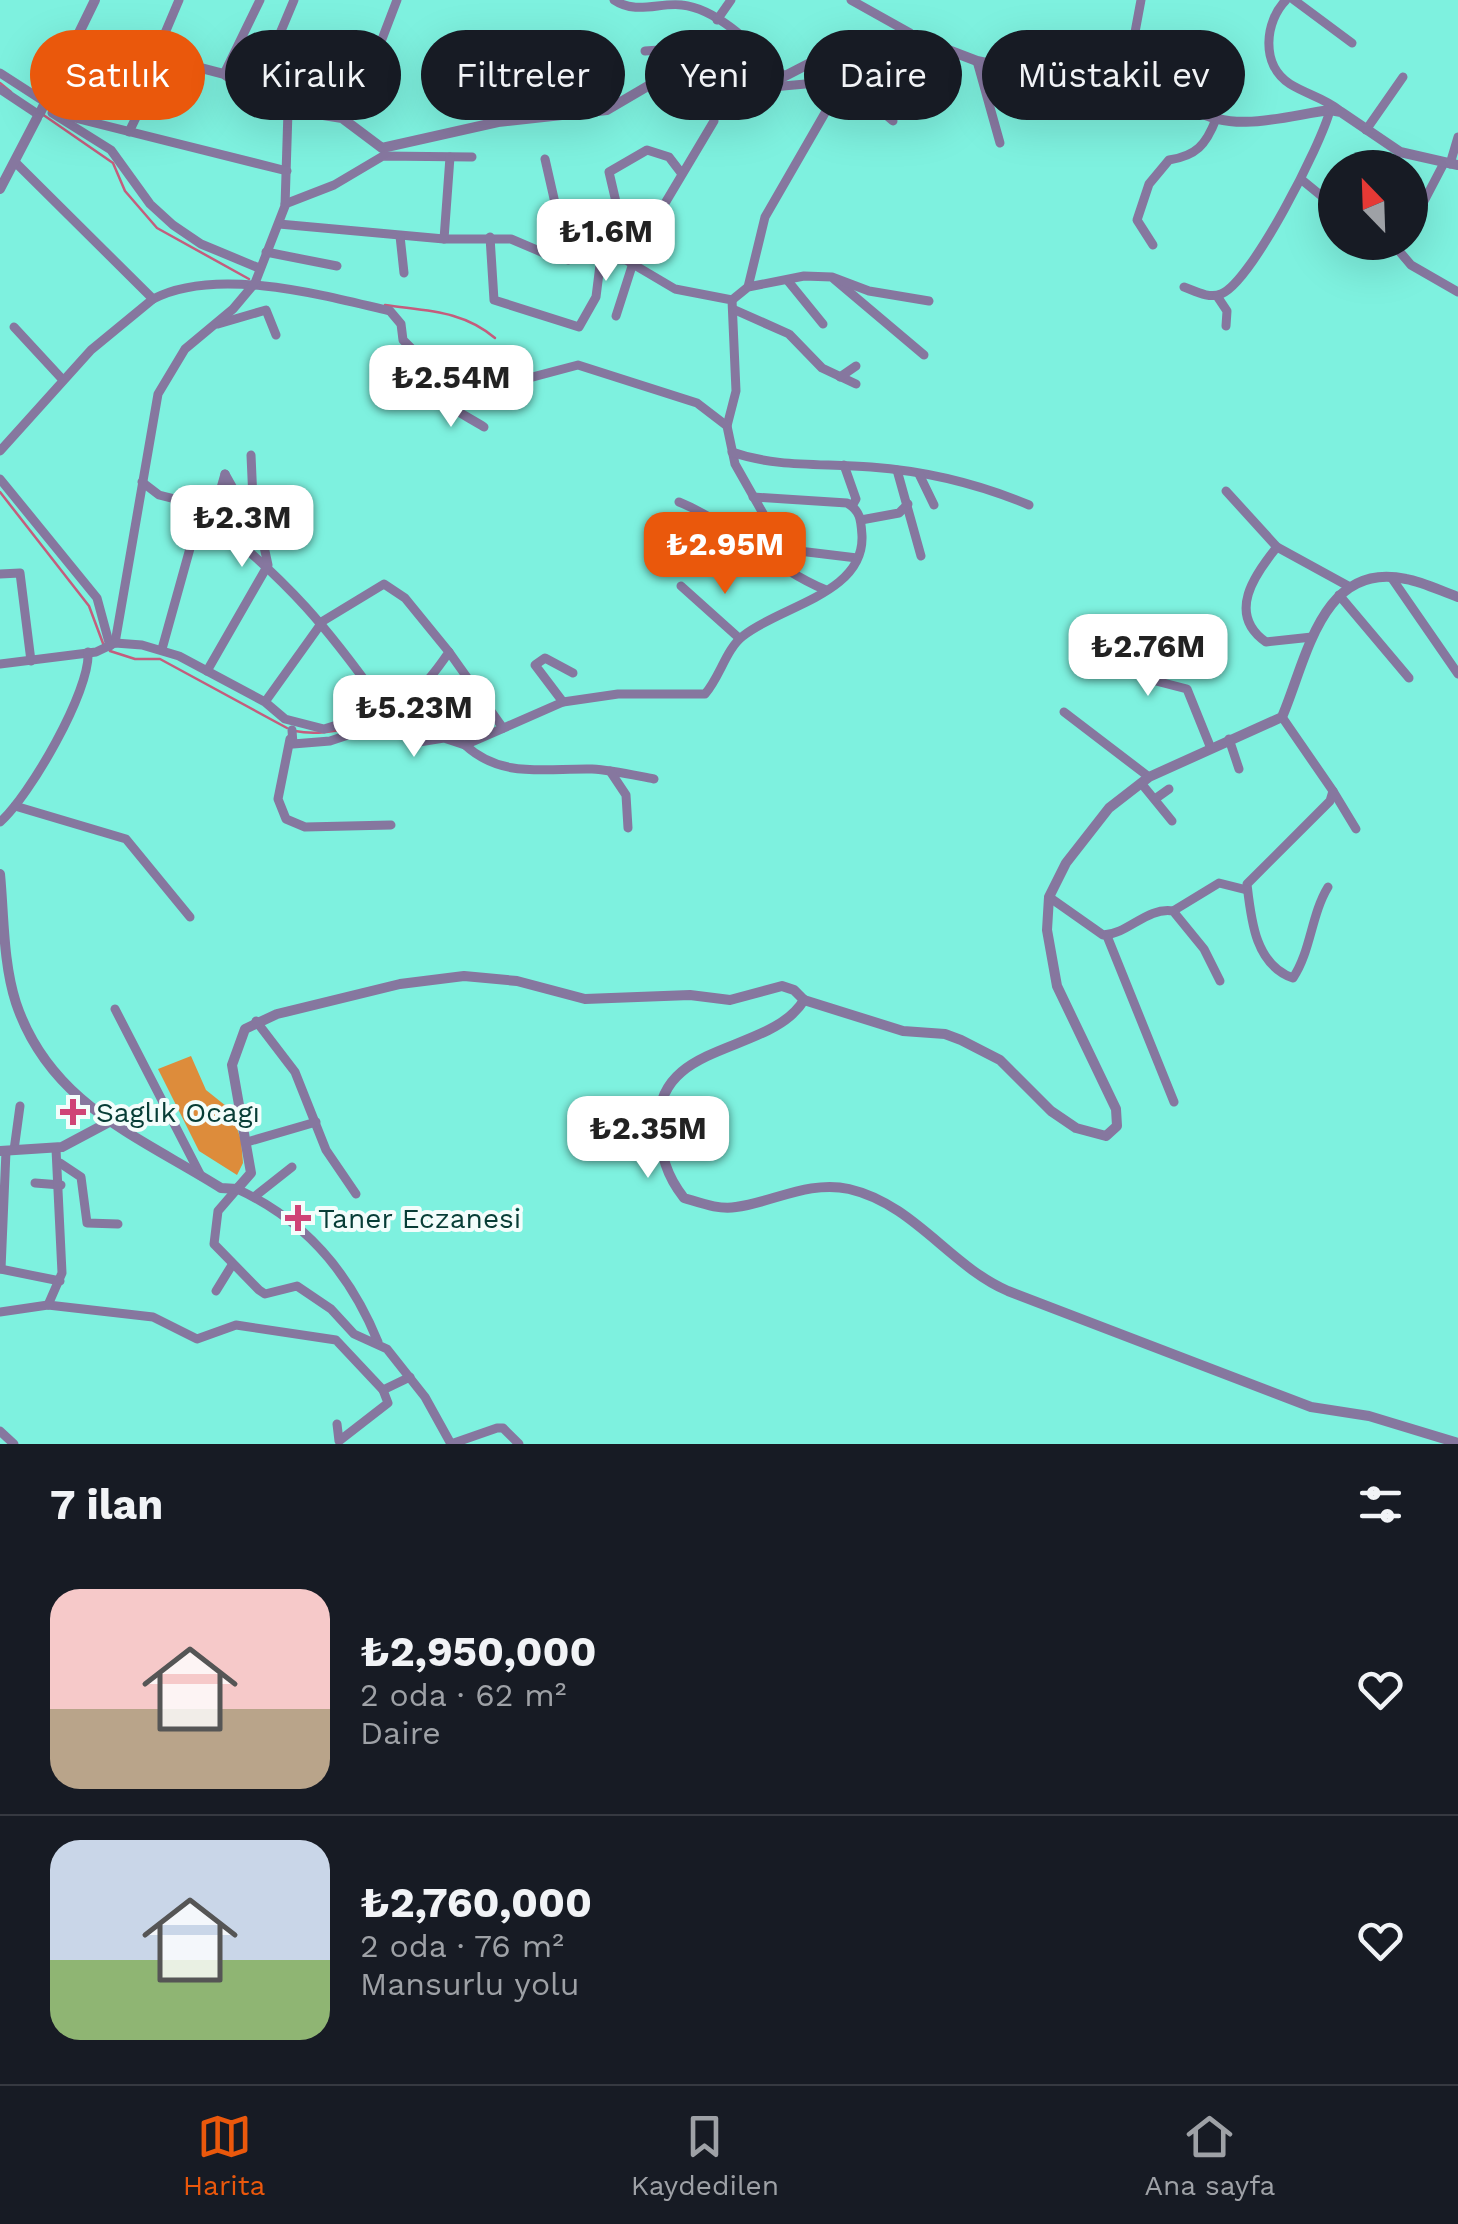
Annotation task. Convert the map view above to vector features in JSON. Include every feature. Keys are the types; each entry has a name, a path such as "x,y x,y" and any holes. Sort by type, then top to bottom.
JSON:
{"street":[{"path":"81,30 95,0"},
{"path":"169,30 179,0"},
{"path":"205,70 224,74 260,0"},
{"path":"281,30 294,0"},
{"path":"387,30 398,0"},
{"path":"614,0 653,9 678,4 717,20 729,30"},
{"path":"717,20 731,0"},
{"path":"851,0 906,30"},
{"path":"1136,30 1141,0"},
{"path":"1352,43 1290,0 1272,16 1268,33 1275,65 1285,82 1400,152 1451,164"},
{"path":"962,55 982,61"},
{"path":"978,60 1000,143"},
{"path":"784,76 804,66"},
{"path":"0,73 30,100"},
{"path":"1366,130 1403,77"},
{"path":"285,204 334,185 382,152 498,122 607,110 645,86"},
{"path":"0,89 30,104"},
{"path":"1153,245 1137,217 1149,184 1170,160 1186,159 1207,142 1216,120 1250,122 1335,111"},
{"path":"1218,296 1230,288 1302,180 1335,111"},
{"path":"0,189 38,120"},
{"path":"59,120 111,150 150,204 173,225 201,244 259,268"},
{"path":"80,120 287,170"},
{"path":"129,132 134,120"},
{"path":"109,646 158,394 184,349 255,283 285,204 288,120"},
{"path":"344,120 382,152 472,157"},
{"path":"821,120 764,217 748,287 734,305 736,392 727,426 732,452 753,497 769,528 785,545 857,558"},
{"path":"616,316 631,263 714,121"},
{"path":"1428,200 1451,164 1458,137"},
{"path":"631,263 608,172 647,150 669,157 682,174"},
{"path":"444,239 450,157"},
{"path":"545,159 568,260"},
{"path":"15,162 153,299"},
{"path":"1302,180 1318,193"},
{"path":"280,224 444,239 512,239 568,260 601,258 631,263 675,289 734,305 788,334 822,368 856,384"},
{"path":"400,236 404,273"},
{"path":"490,237 494,300 579,327 596,297 601,258"},
{"path":"266,252 337,266"},
{"path":"1407,260 1458,292"},
{"path":"748,287 832,277 869,291 930,301"},
{"path":"832,277 924,355"},
{"path":"788,282 823,324"},
{"path":"0,451 92,350 153,299 179,288 207,283 255,283 390,310 401,324 403,340 425,362 506,384 578,365 697,403 727,426"},
{"path":"1184,287 1218,296 1226,310 1226,326"},
{"path":"215,324 266,310 276,335"},
{"path":"14,327 63,380"},
{"path":"425,362 416,369 418,376 440,398 484,427"},
{"path":"840,377 856,366"},
{"path":"732,452 763,463 897,470 988,488 1030,505"},
{"path":"251,455 254,525"},
{"path":"844,466 856,499 852,506"},
{"path":"897,470 921,556"},
{"path":"207,671 268,565 254,525 226,474 210,526"},
{"path":"919,474 934,505"},
{"path":"0,478 96,598 109,646"},
{"path":"142,482 159,495 183,502 194,536 162,649"},
{"path":"1226,491 1278,547 1350,587"},
{"path":"466,745 563,702 618,694 705,694 720,678 739,638 849,575 862,551 861,520 852,506 838,500 753,497"},
{"path":"679,502 736,532 798,579 826,590"},
{"path":"861,520 899,513 908,504"},
{"path":"194,536 210,526 220,526 268,565 323,621 379,700"},
{"path":"1278,547 1246,593 1248,620 1259,637 1274,644 1312,637"},
{"path":"0,574 20,572 31,661"},
{"path":"1390,577 1458,674"},
{"path":"378,1342 354,1334 332,1309 297,1286 265,1294 214,1244 212,1235 218,1212 251,1174 232,1065 245,1029 256,1021 400,984 464,976 518,981 585,999 690,995 730,1000 782,986 794,990 804,1000 903,1031 945,1034 960,1040 1000,1060 1051,1111 1076,1128 1106,1136 1117,1126 1116,1109 1057,986 1047,930 1050,897 1066,863 1109,808 1145,780 1210,746 1282,717 1312,637 1339,596 1350,587 1390,577 1458,597"},
{"path":"266,702 323,621 388,584 449,652 503,728"},
{"path":"681,586 739,638"},
{"path":"1339,596 1410,678"},
{"path":"0,664 109,646 162,649 266,702 292,726 324,728 356,719 379,700 403,700 449,652"},
{"path":"1083,650 1122,662 1152,680 1187,689 1210,746"},
{"path":"0,822 15,806 72,710 89,664 88,652"},
{"path":"563,702 535,666 545,658 573,673"},
{"path":"1064,712 1145,780 1172,821"},
{"path":"1282,717 1356,829"},
{"path":"292,726 293,744 330,742 362,730 392,732 420,742 444,738 466,745 480,759 502,767 610,771 654,779"},
{"path":"292,726 278,798 286,819 304,827 391,825"},
{"path":"1230,739 1239,769"},
{"path":"610,771 626,795 628,828"},
{"path":"1156,800 1169,789"},
{"path":"1328,887 1315,908 1301,966 1292,978 1278,973 1254,934 1246,884 1330,801 1333,792"},
{"path":"15,806 126,839 190,917"},
{"path":"0,874 4,954 16,1000 42,1058 67,1090 109,1122 221,1188 237,1189 272,1205 318,1244 348,1281 378,1342 410,1377 451,1444 497,1428 503,1428 520,1444"},
{"path":"1107,936 1154,912 1173,911 1219,884 1248,890"},
{"path":"1050,897 1107,936 1174,1102"},
{"path":"1173,911 1204,949 1220,980"},
{"path":"804,1000 795,1015 710,1054 684,1069 670,1084 659,1116 660,1150 668,1177 684,1198 733,1208 809,1188 848,1189 926,1230 981,1279 1008,1292 1310,1407 1370,1416 1458,1443"},
{"path":"115,1010 201,1176"},
{"path":"256,1021 295,1072 326,1150 356,1194"},
{"path":"20,1106 7,1150 0,1269 60,1281"},
{"path":"7,1150 56,1149 109,1122"},
{"path":"247,1142 316,1122"},
{"path":"48,1305 60,1281 61,1186 56,1149"},
{"path":"60,1163 82,1177 88,1223 118,1224"},
{"path":"254,1197 292,1167"},
{"path":"35,1183 61,1186"},
{"path":"216,1291 232,1265"},
{"path":"0,1312 48,1305 153,1317 197,1339 236,1325 336,1340 354,1334"},
{"path":"336,1340 383,1390 388,1403 339,1441 337,1424"},
{"path":"383,1390 410,1377"},
{"path":"0,1430 14,1444"}],"shaded area":[{"path":"191,1056 206,1090 231,1110 241,1140 243,1163 237,1175 199,1151 158,1069"}],"waterway":[{"path":"0,83 11,92"},
{"path":"51,120 113,163 125,191 157,228 249,279"},
{"path":"385,305 457,317 495,338"},
{"path":"0,492 89,606 104,646"},
{"path":"110,651 135,659 160,659 287,728"},
{"path":"295,731 320,733 396,722"}],"place":[{"name":"Saglık Ocagı","path":"73,1112"},
{"name":"Taner Eczanesi","path":"298,1218"}]}
